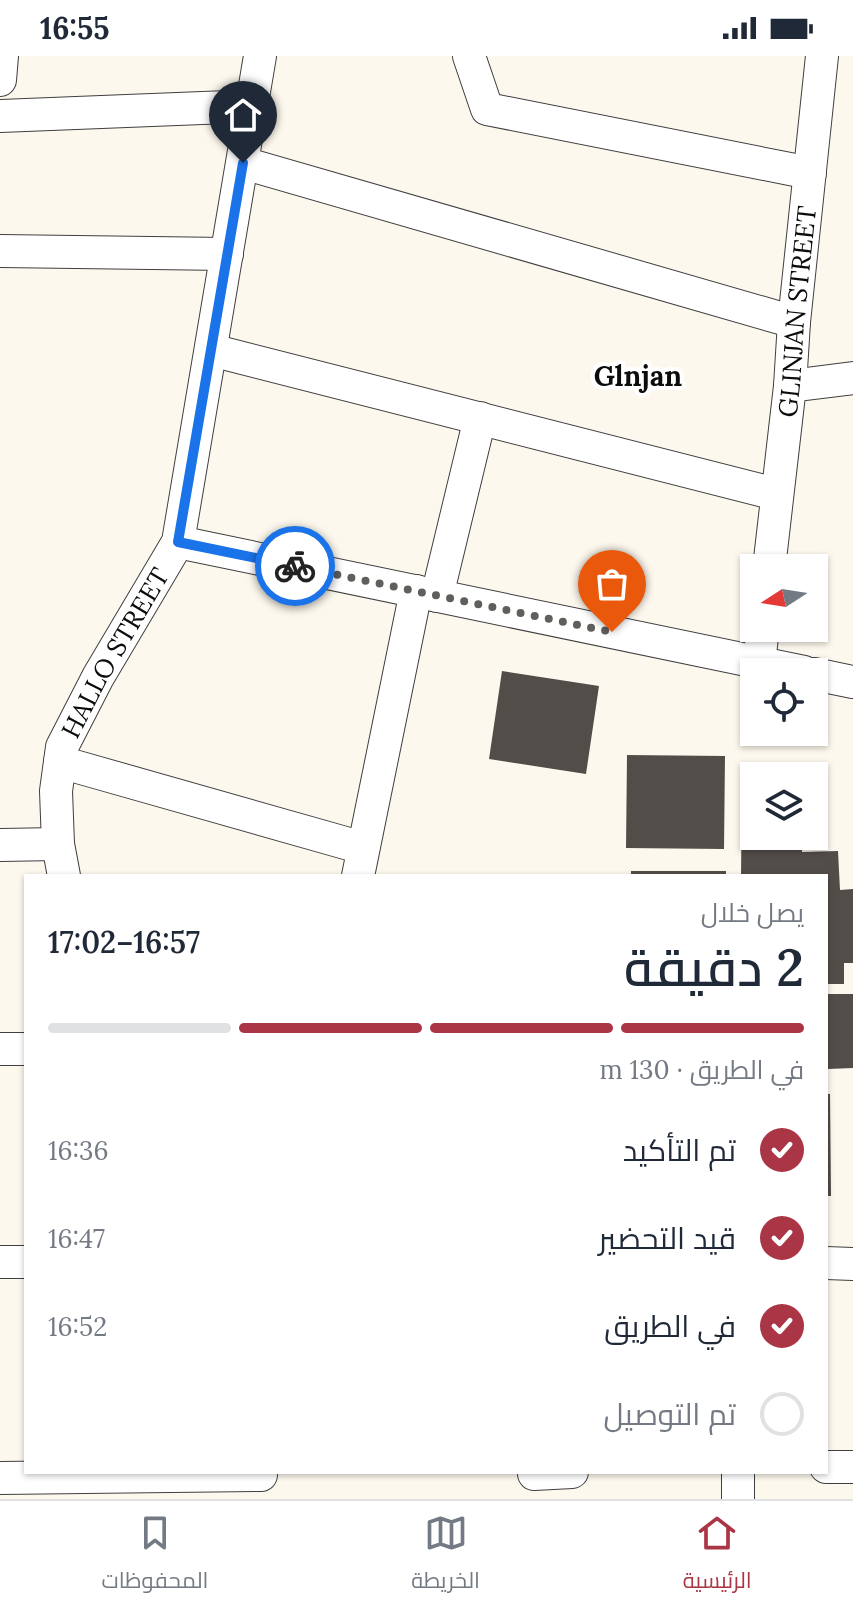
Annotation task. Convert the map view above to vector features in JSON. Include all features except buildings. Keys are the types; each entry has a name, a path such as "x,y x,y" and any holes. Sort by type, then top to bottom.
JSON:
{"street":[{"path":"0,80 2,56"},
{"name":"HALLO STREET","path":"64,874 58,844 56,791 62,747 98,677 178,542 260,56"},
{"path":"469,56 487,109 810,173"},
{"name":"GLINJAN STREET","path":"770,554 822,56"},
{"path":"0,116 253,106"},
{"path":"243,163 794,322"},
{"path":"0,251 227,254"},
{"path":"211,350 776,494"},
{"path":"790,386 853,378"},
{"path":"60,762 360,862 426,594 480,418"},
{"path":"178,542 740,659"},
{"path":"828,677 853,682"},
{"path":"0,845 58,844"},
{"path":"0,1049 24,1049"},
{"path":"0,1262 24,1262"},
{"path":"828,1263 853,1264"},
{"path":"828,1467 853,1467"},
{"path":"738,1474 738,1499"},
{"path":"0,1478 261,1482"}],"way so far":[{"path":"295,566 612,632"}],"district":[{"name":"Glnjan","path":"638,376"}],"route":[{"path":"243,163 178,542 295,566"}]}
